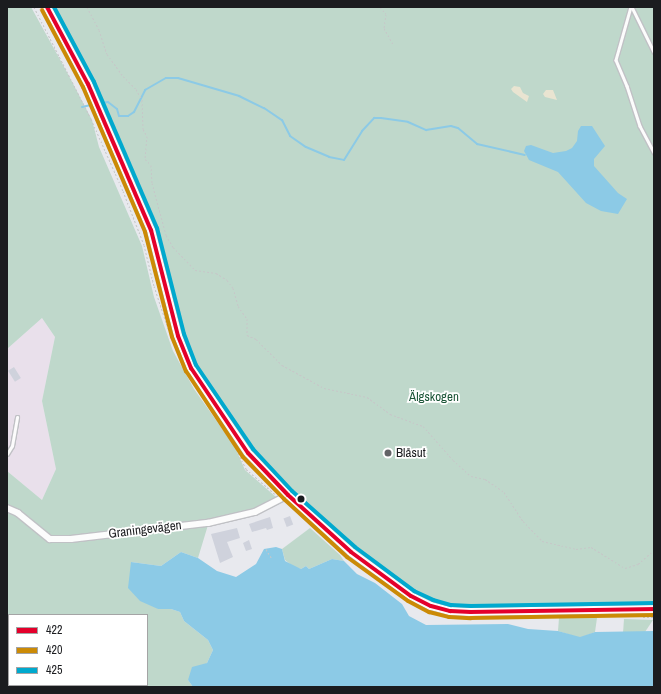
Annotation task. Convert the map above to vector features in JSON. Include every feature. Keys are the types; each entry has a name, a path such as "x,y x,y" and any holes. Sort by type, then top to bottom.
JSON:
{"main road":[{"path":"47,7 88,84 150,230 178,336 191,368 248,454 288,495 357,556 410,596 431,606 450,611 471,612 654,609"}],"street":[{"name":"Graningevägen","path":"7,508 18,512 50,539 71,539 208,523 255,512 288,495"}],"lane":[{"path":"632,7 654,52"},
{"path":"632,7 616,60 627,86 640,126 654,152"},
{"path":"7,454 12,446 17,417"}],"path":[{"path":"34,7 91,119"},
{"path":"87,7 99,30 107,54 142,100 143,129 146,136 145,159 151,165 152,183 166,235 173,247 194,270 216,272 227,280 233,288 238,306 248,319 247,335 256,339 282,365 324,388 367,397 390,414 423,426 453,460 471,476 485,479 504,492 523,521 542,541 576,549 591,547 625,568 638,564 654,550"},
{"path":"380,7 386,14 384,28 392,44"},
{"path":"266,549 272,559"}],"shaded area":[{"path":"42,318 55,337 42,401 56,469 42,500 7,471 7,349"}],"green space":[{"path":"7,7 31,7 68,74 92,120 99,147 142,246 154,297 173,351 194,389 235,447 245,470 276,497 274,501 254,510 207,520 58,537 45,533 19,510 7,506 7,471 42,500 56,469 42,401 55,337 42,318 7,349"},
{"name":"Älgskogen","path":"53,7 654,7 654,605 471,609 451,608 432,603 412,593 353,549 326,525 317,511 266,469 205,382 188,349 162,253 89,77"},
{"path":"7,511 16,514 42,537 58,542 208,525 198,558 181,552 161,566 131,562 158,609 171,609 180,612 184,621 208,640 213,650 207,663 188,680 193,687 7,687"},
{"path":"310,528 340,555 344,561 332,559 309,569 306,566 301,569 294,567 285,560 282,549"},
{"path":"559,618 597,618 595,632 580,638 558,631"},
{"path":"624,619 653,620 645,632 623,633"}],"sand":[{"path":"514,86 520,87 523,93 529,96 527,102 513,92 511,89"},
{"path":"546,90 553,90 557,100 545,97 543,94"}],"water":[{"path":"581,126 592,126 605,146 594,159 594,166 618,193 627,199 618,214 601,211 586,203 558,172 529,160 524,151 526,146 531,145 553,153 566,151 572,148 577,141 578,131"},
{"path":"276,547 282,549 285,561 301,569 306,566 309,569 332,559 344,561 357,574 375,583 402,604 409,616 426,625 508,624 528,629 558,631 580,637 595,632 654,631 654,687 193,687 188,680 192,667 207,663 213,650 208,640 184,621 180,612 171,609 158,609 140,601 128,588 131,562 161,566 181,552 198,558 217,571 236,577 256,564 264,549"}],"building":[{"path":"14,367 21,378 15,382 8,371"},
{"path":"290,516 293,524 287,527 283,519"},
{"path":"270,517 273,528 267,530 266,528 252,532 249,524"},
{"path":"237,528 240,538 227,542 233,557 220,563 211,534"},
{"path":"249,540 252,549 246,551 243,543"}],"waterway":[{"path":"102,103 108,102 117,109 119,116 128,116 134,112 145,90 166,78 178,78 239,96 264,108 282,120 290,136 306,147 329,157 344,160 362,131 374,118 408,122 426,130 451,126 458,128 477,144 525,155"},
{"path":"82,107 91,105"}],"transit line":[{"name":"422","path":"47,7 88,84 151,230 178,336 191,368 248,453 288,495 351,552 411,596 431,606 450,611 471,612 654,609"},
{"name":"425","path":"54,7 94,82 157,228 184,334 196,365 253,449 292,491 355,547 414,591 433,600 451,605 471,606 654,603"},
{"name":"420","path":"42,10 83,87 145,232 172,337 186,371 243,457 284,499 347,557 408,601 429,612 449,617 471,618 654,615"}],"place":[{"name":"Blåsut","path":"388,453"}]}
